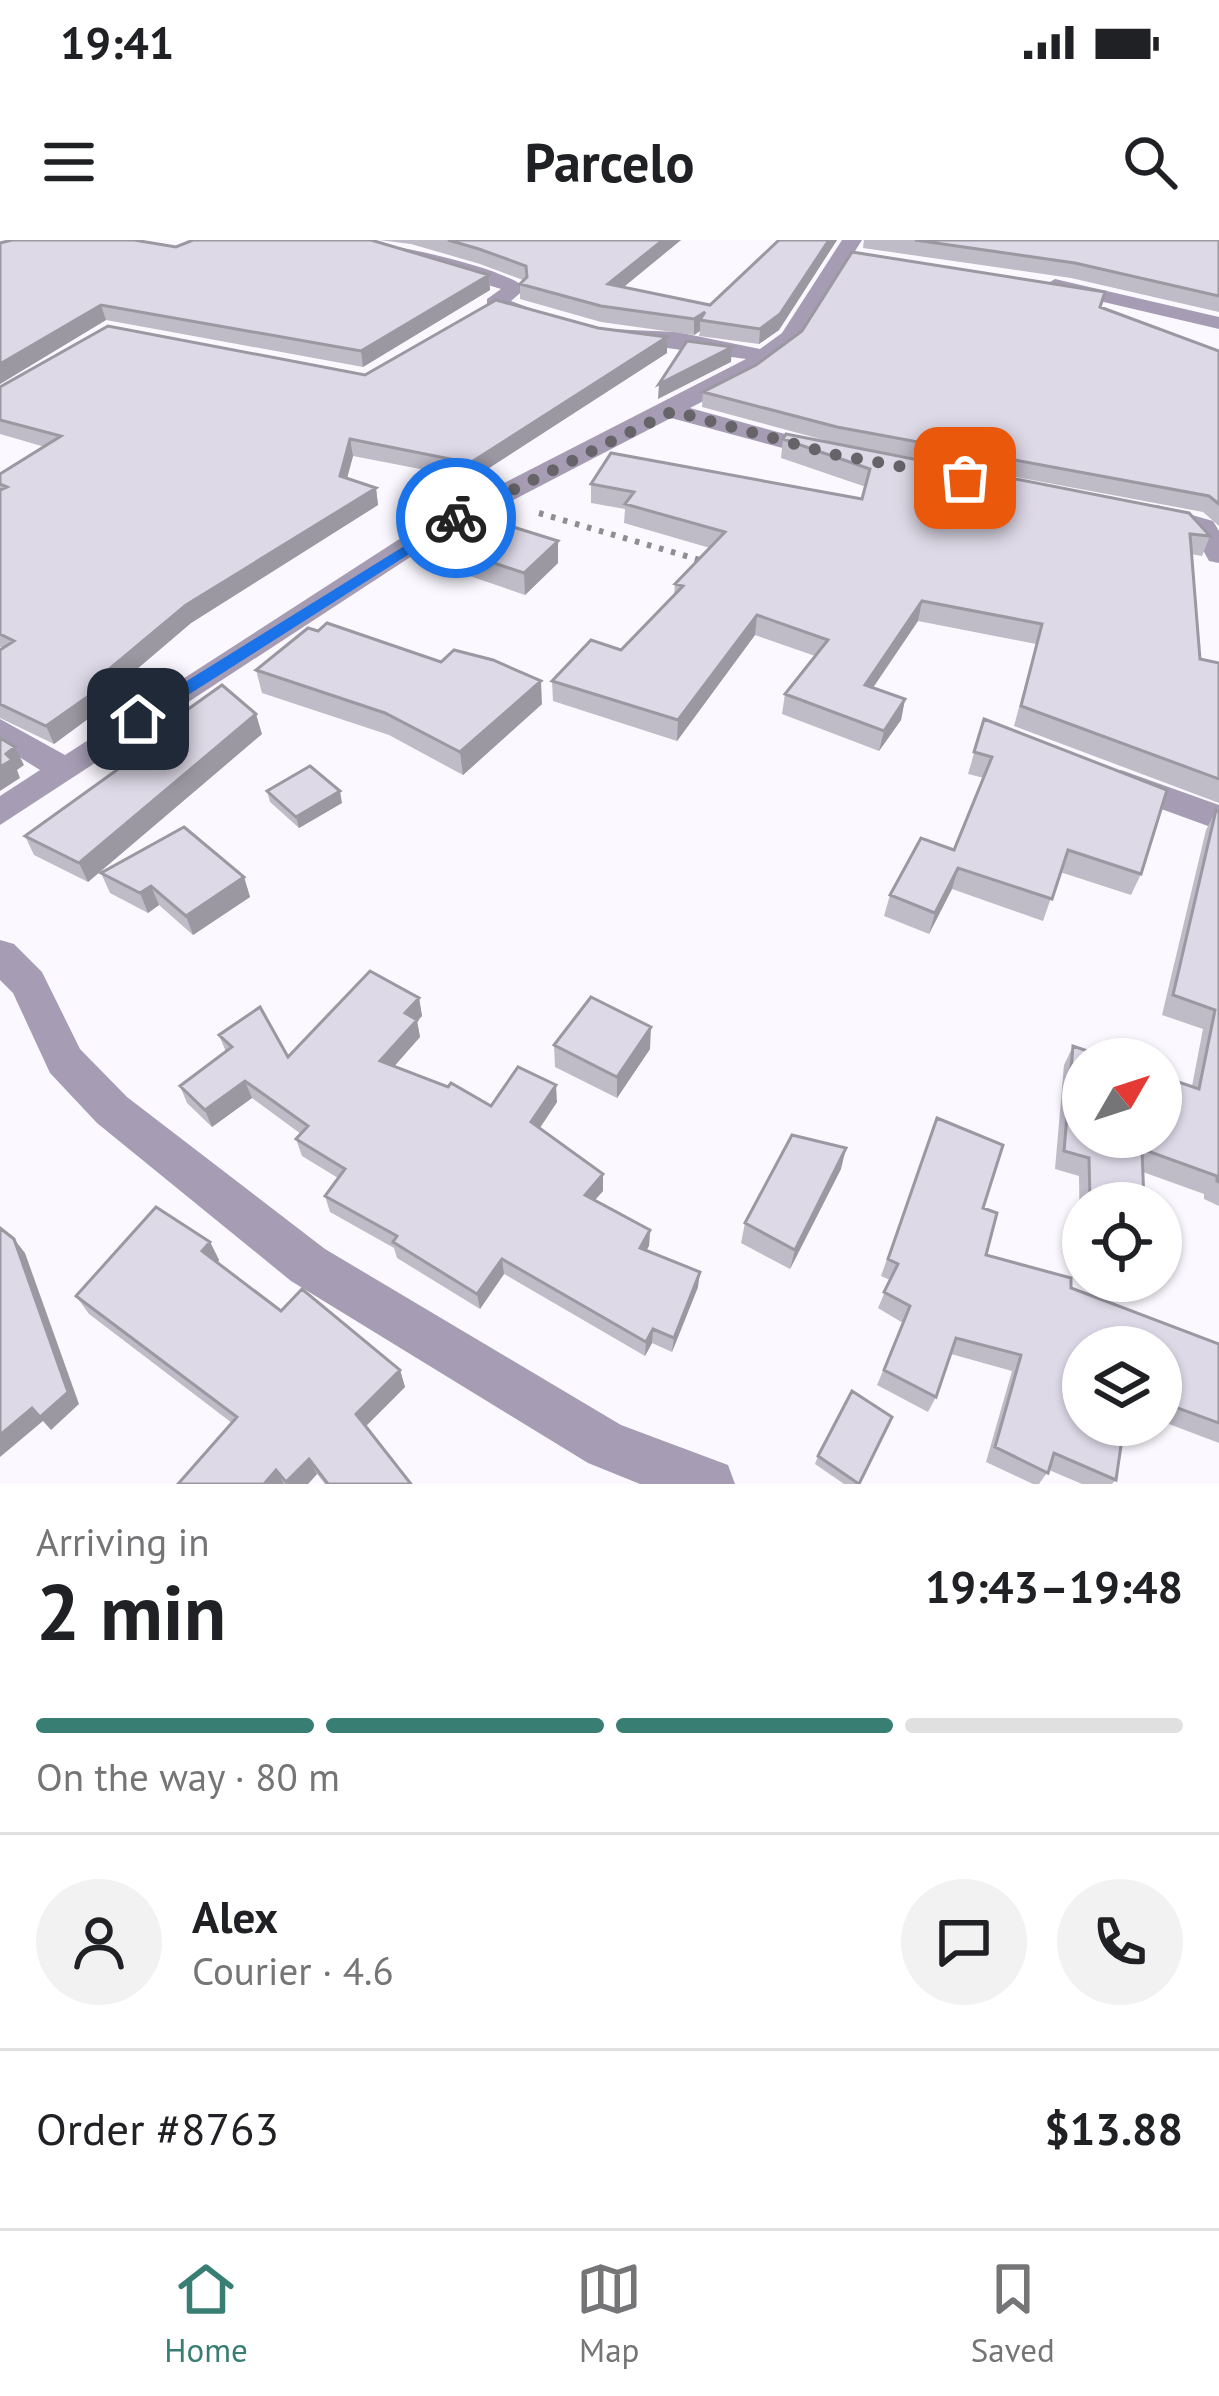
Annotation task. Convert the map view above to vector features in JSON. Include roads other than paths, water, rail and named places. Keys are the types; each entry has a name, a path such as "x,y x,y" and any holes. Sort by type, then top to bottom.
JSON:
{"street":[{"path":"350,240 470,270 516,288 484,309 558,320"},
{"path":"0,813 61,768 428,533 673,411 764,356 790,337 854,251"},
{"path":"1027,280 1126,298 1219,323"},
{"path":"598,332 694,341 764,356"},
{"path":"673,411 854,458"},
{"path":"1133,507 1203,527 1219,555"},
{"path":"0,730 61,768"},
{"path":"1091,770 1219,818"},
{"path":"0,955 28,982 65,1061 112,1111 308,1265 606,1445 709,1484"}]}
